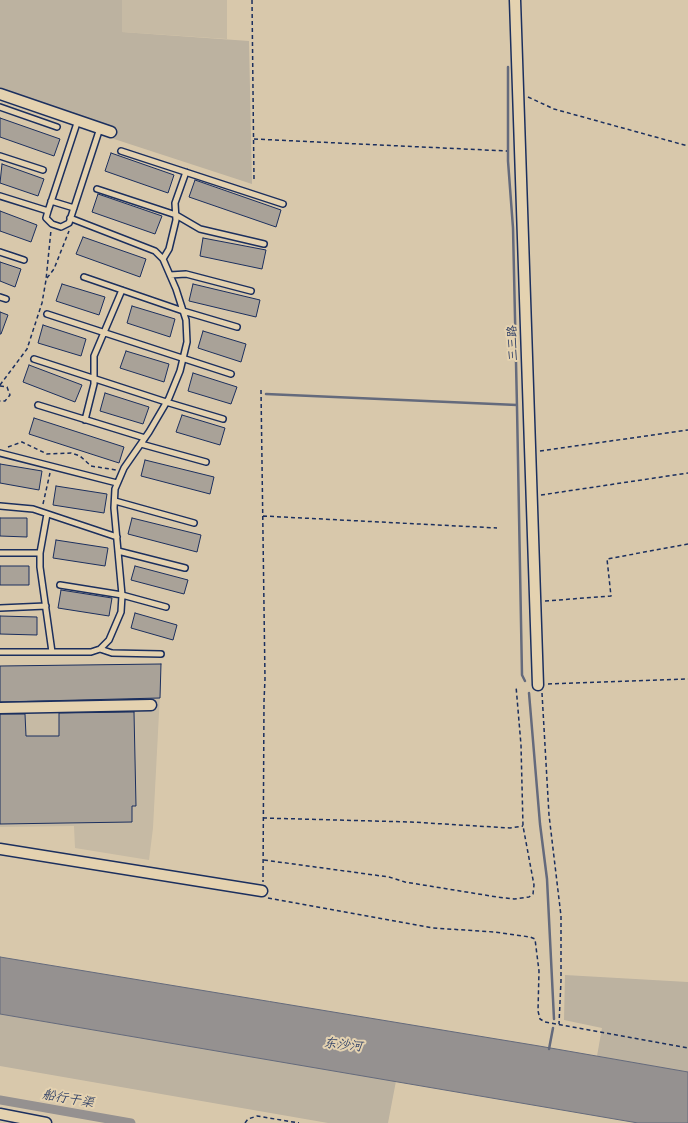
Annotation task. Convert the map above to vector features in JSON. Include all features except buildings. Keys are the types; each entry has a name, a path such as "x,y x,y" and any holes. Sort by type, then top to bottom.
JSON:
{"street":[{"name":"三三路","path":"515,0 535,602 540,685"},
{"path":"0,94 111,132"},
{"path":"0,708 151,705"},
{"path":"0,849 262,891"},
{"path":"0,1114 46,1123"}],"lane":[{"path":"0,108 57,127"},
{"path":"78,120 46,218 52,224 61,227 70,221 100,128"},
{"path":"121,151 283,204"},
{"path":"0,156 43,170"},
{"path":"163,259 169,249 176,214 175,203 186,172"},
{"path":"97,188 176,214 200,229 264,244"},
{"path":"0,196 48,211"},
{"path":"51,201 74,208"},
{"path":"0,652 91,652 100,648 109,640 121,612 122,595 115,501 117,483 122,472 145,438 166,402 180,371 187,342 186,320 163,259 155,251 70,221"},
{"path":"0,252 24,260"},
{"path":"170,275 186,274 251,291"},
{"path":"84,277 183,311 237,327"},
{"path":"86,420 94,384 94,356 122,290"},
{"path":"0,297 6,299"},
{"path":"47,314 231,374"},
{"path":"34,359 223,419"},
{"path":"38,405 145,438"},
{"path":"141,444 206,462"},
{"path":"2,451 51,467 117,483"},
{"path":"115,501 194,523"},
{"path":"0,506 25,507 117,537"},
{"path":"44,513 40,567 52,652"},
{"path":"118,551 185,568"},
{"path":"0,553 40,553"},
{"path":"60,585 122,595 166,607"},
{"path":"0,608 46,606"},
{"path":"100,648 112,652 161,654"}],"path":[{"path":"252,0 254,180"},
{"path":"518,91 540,104 554,109 688,146"},
{"path":"254,139 507,151"},
{"path":"46,280 54,269 69,232 70,221"},
{"path":"0,401 5,401 10,395 7,387 0,386 27,349 42,303 52,224"},
{"path":"261,390 265,676 264,860 262,891 267,898 432,928 530,936 535,939 539,971 538,1011 540,1019 545,1022 688,1048"},
{"path":"530,452 688,430"},
{"path":"2,451 22,442 47,454 71,453 80,456 88,465 96,468 108,468 122,472"},
{"path":"44,513 51,467"},
{"path":"532,497 688,473"},
{"path":"263,516 498,528"},
{"path":"535,602 611,596 607,560 688,544"},
{"path":"559,1024 562,981 561,916 549,815 540,685 688,679"},
{"path":"264,860 389,877 405,882 497,897 522,899 529,897 533,894 534,885 523,826 516,686"},
{"path":"264,818 411,822 510,828 523,826"},
{"path":"245,1123 248,1119 257,1116 299,1123"}],"shaded area":[{"path":"0,0 122,0 122,32 249,41 252,184 111,138 113,130 0,90"},
{"path":"122,0 227,0 227,39 122,32"},
{"path":"160,694 153,828 149,860 75,848 74,826 0,827 0,697"},
{"path":"565,975 688,982 688,1072 597,1056 602,1028 564,1020"},
{"path":"0,1014 396,1081 388,1123 328,1123 0,1066"}],"water":[{"name":"东沙河","path":"0,957 688,1072 688,1123 638,1123 0,1014"}],"waterway":[{"path":"508,67 508,161 513,228 522,675 525,681"},
{"path":"266,394 517,405"},
{"path":"529,693 540,824 547,879 554,1019"},
{"path":"549,1049 553,1028"},
{"name":"船行干渠","path":"0,1100 131,1123"}]}
